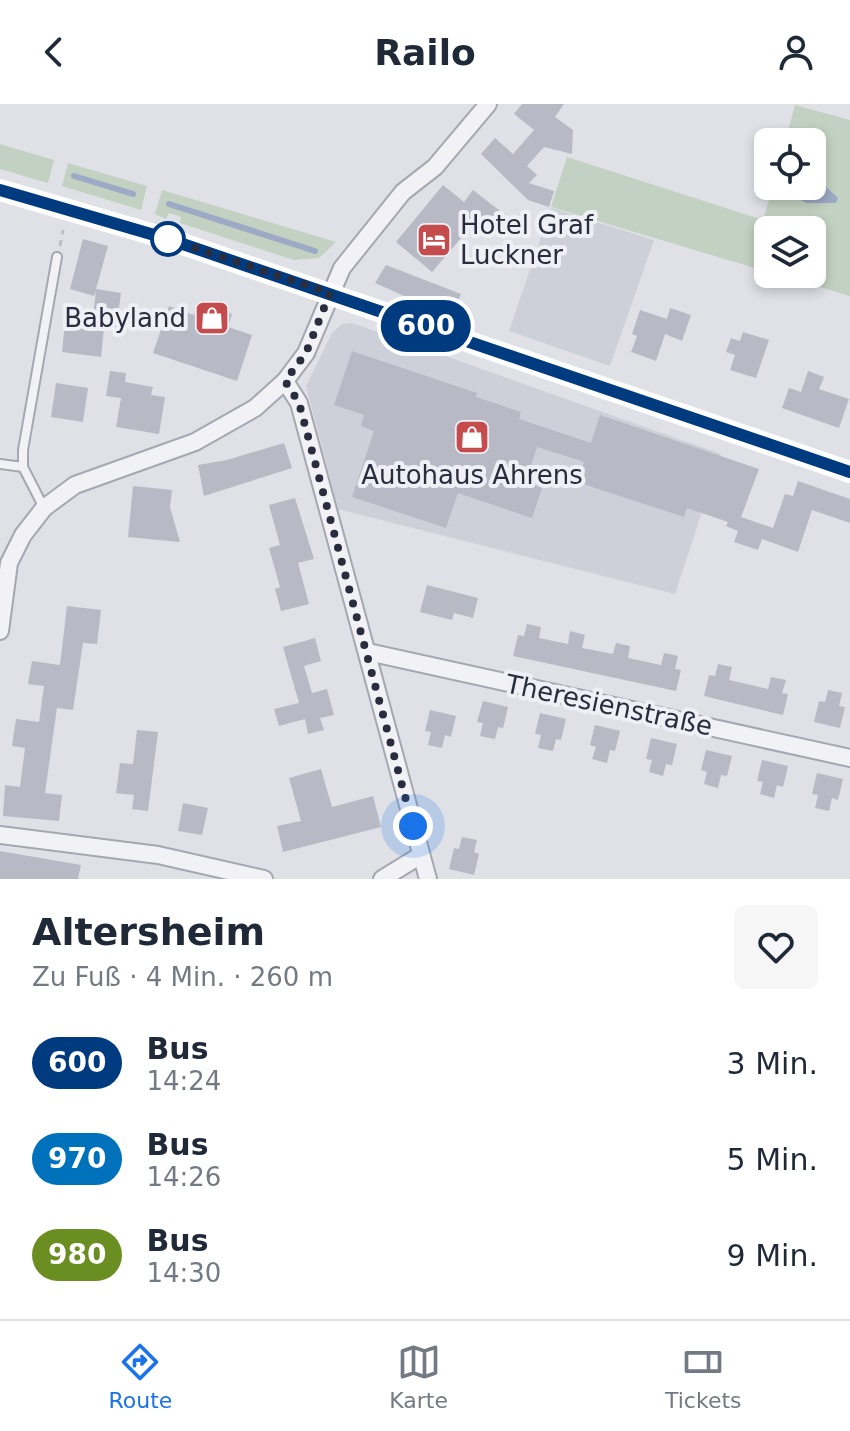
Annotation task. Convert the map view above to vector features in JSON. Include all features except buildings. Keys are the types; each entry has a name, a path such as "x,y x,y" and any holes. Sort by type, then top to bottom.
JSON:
{"street":[{"path":"0,631 9,563 23,535 44,508 75,485 195,442 255,408 285,381 306,353 342,268 403,192 435,167 488,104"},
{"path":"0,190 330,293 850,472"},
{"path":"285,381 299,403 428,879"},
{"name":"Theresienstraße","path":"368,652 850,758"},
{"path":"0,835 158,855 264,879"},
{"path":"382,879 421,855"}],"lane":[{"path":"44,508 23,467 57,257"},
{"path":"0,464 23,467"}],"path":[{"path":"57,257 68,209"}],"shaded area":[{"path":"551,208 654,240 610,366 509,331"},
{"path":"352,323 721,454 675,594 338,509 306,386 332,333 342,324"}],"green space":[{"path":"795,105 850,120 850,296 823,288 826,288 826,216 764,216 769,200 826,200 826,128 789,128"},
{"path":"0,144 54,160 48,183 0,169"},
{"path":"567,157 754,217 754,268 551,207"},
{"path":"68,163 147,186 141,210 62,186"},
{"path":"162,190 336,242 319,258 294,260 180,223 181,217 169,213 166,219 155,214"}],"water":[{"path":"826,187 838,198 836,203 807,203 800,200 826,200"}],"waterway":[{"path":"74,176 133,194"},
{"path":"169,204 315,251"}],"bus line":[{"name":"600","path":"0,190 168,239 850,472"}],"place":[{"name":"Hotel Graf Luckner","path":"434,240"},
{"name":"Babyland","path":"212,318"},
{"name":"Autohaus Ahrens","path":"472,437"}],"route":[{"path":"168,239 330,293 318,330 306,353 285,381 299,403 413,826"}]}
